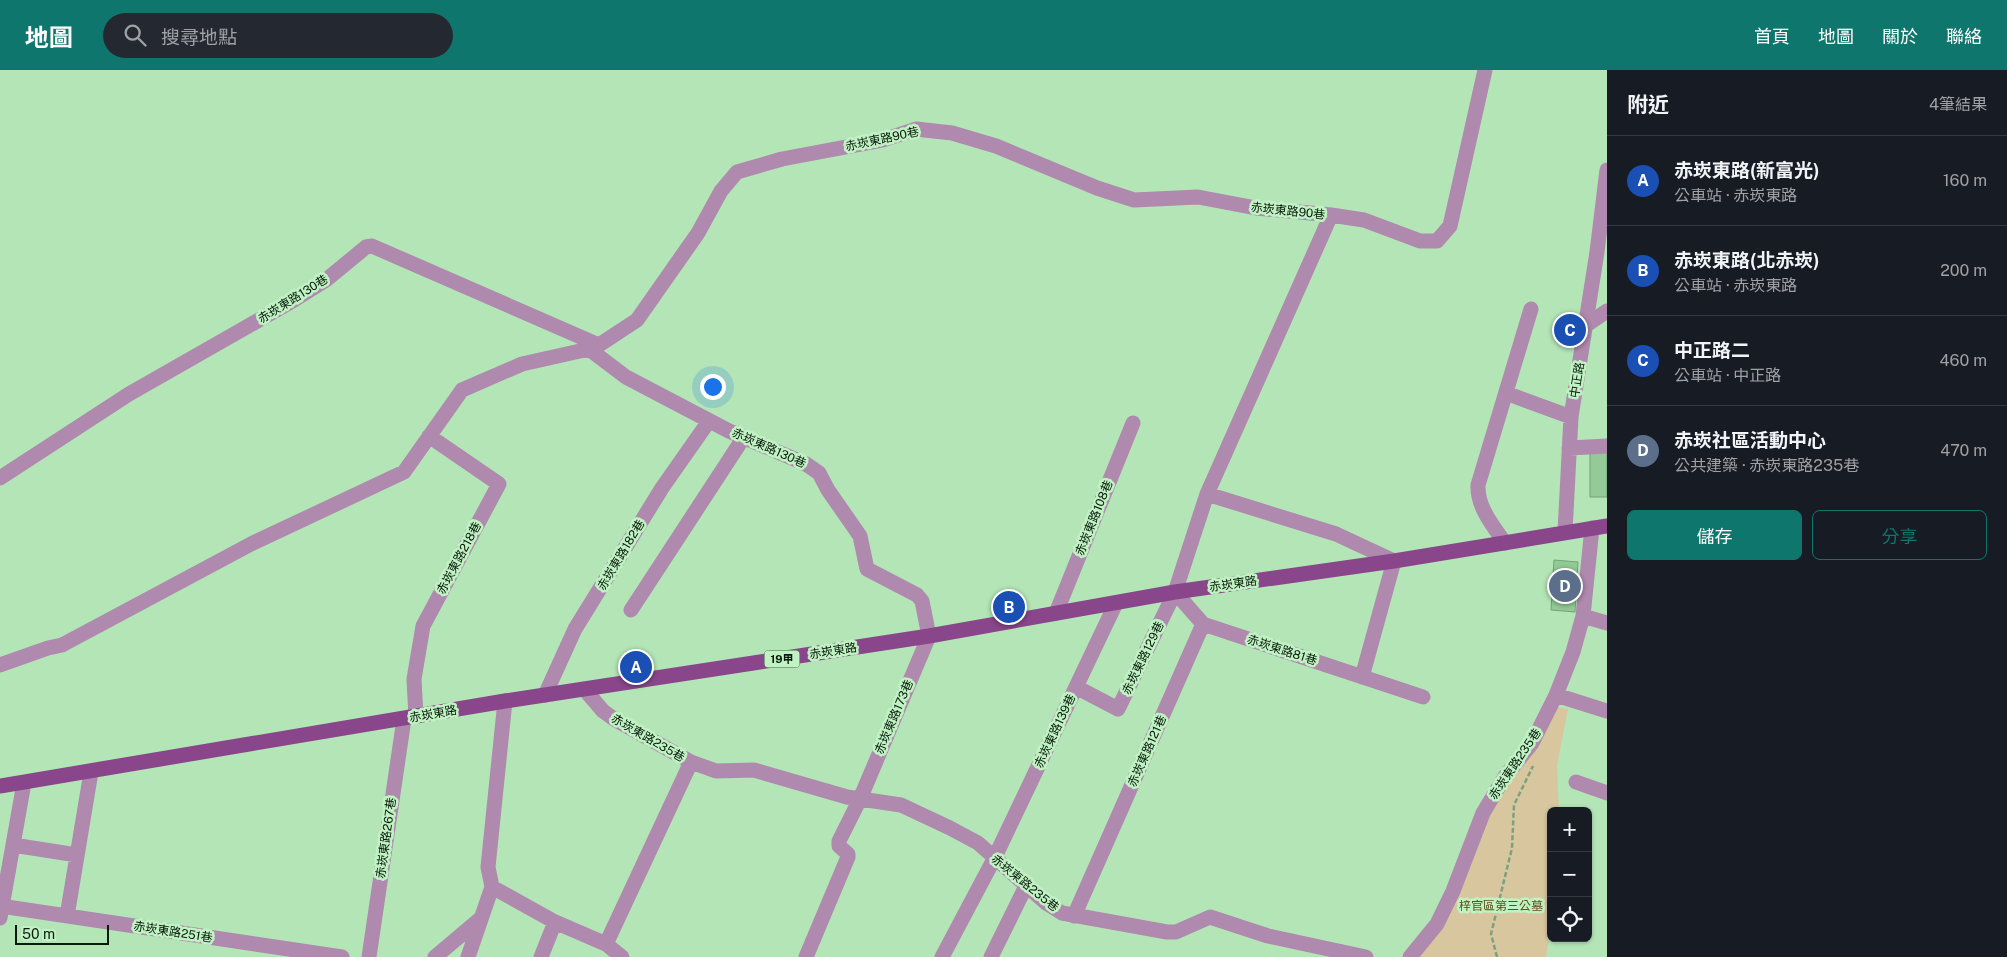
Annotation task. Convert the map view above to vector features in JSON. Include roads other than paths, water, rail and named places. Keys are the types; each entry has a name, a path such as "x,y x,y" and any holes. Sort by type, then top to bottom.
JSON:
{"main road":[{"name":"赤崁東路","path":"0,786 505,701 929,636 1176,592 1394,561 1600,527"}],"street":[{"name":"赤崁東路90巷","path":"594,347 637,320 698,233 721,191 737,172 782,158 883,140 916,129 952,133 996,146 1097,188 1134,200 1198,197 1256,208 1331,215 1372,223 1420,241 1437,241 1450,226 1485,70"},
{"name":"中正路","path":"1565,532 1571,417 1585,326 1602,253 1607,170"},
{"name":"赤崁東路90巷","path":"1176,592 1207,494 1331,215"},
{"name":"赤崁東路130巷","path":"0,478 129,394 294,300 326,280 366,247 372,246 594,347 626,378 709,421 806,464 819,473 828,490 860,536 864,547 865,566 870,572 917,595 922,601 929,636"},
{"path":"1505,543 1490,520 1478,495 1478,485 1531,309"},
{"path":"1585,326 1607,311"},
{"path":"0,665 62,645 251,544 404,472 462,390 522,364 594,347"},
{"path":"1506,393 1571,417"},
{"name":"赤崁東路182巷","path":"545,696 576,629 662,488 709,421"},
{"name":"赤崁東路108巷","path":"1056,614 1133,423"},
{"name":"赤崁東路218巷","path":"410,718 423,626 499,484 429,436"},
{"path":"631,610 744,437"},
{"path":"1569,448 1607,446"},
{"path":"1207,494 1336,534 1394,561 1362,677"},
{"name":"赤崁東路235巷","path":"1410,957 1437,924 1453,891 1483,813 1504,778 1532,743 1556,695 1573,652 1583,616 1600,527"},
{"path":"1176,592 1203,624"},
{"name":"赤崁東路129巷","path":"1076,687 1118,709 1176,592"},
{"name":"赤崁東路139巷","path":"942,957 994,859 1116,603"},
{"path":"1583,616 1607,623"},
{"name":"赤崁東路81巷","path":"1203,624 1423,697"},
{"name":"赤崁東路121巷","path":"1074,916 1203,624"},
{"name":"赤崁東路173巷","path":"806,957 847,862 848,854 838,844 860,799 929,636"},
{"name":"赤崁東路235巷","path":"585,690 603,711 614,719 691,762 725,772 754,770 847,798 894,804 918,813 978,843 994,859 1054,908 1074,916 1167,932 1176,932 1210,917 1268,936 1366,957"},
{"path":"1556,695 1607,711"},
{"path":"468,957 492,887 488,867 505,701"},
{"name":"赤崁東路267巷","path":"369,957 410,718"},
{"name":"赤崁東路235巷","path":"606,944 691,762"},
{"path":"67,916 91,772"},
{"path":"1,910 24,782"},
{"path":"1576,782 1607,792"},
{"path":"13,845 77,855"},
{"path":"990,957 1026,886"},
{"path":"492,887 555,922 606,944 622,957"},
{"name":"赤崁東路251巷","path":"1,910 67,916 342,957"},
{"path":"435,957 480,919"},
{"path":"542,957 555,922"}],"place":[{"name":"中正路二","path":"1570,330"},
{"name":"赤崁社區活動中心","path":"1565,586"},
{"name":"赤崁東路(北赤崁)","path":"1009,607"},
{"name":"赤崁東路(新富光)","path":"636,667"}],"park label":[{"name":"梓官區第三公墓","path":"1501,906"}]}
